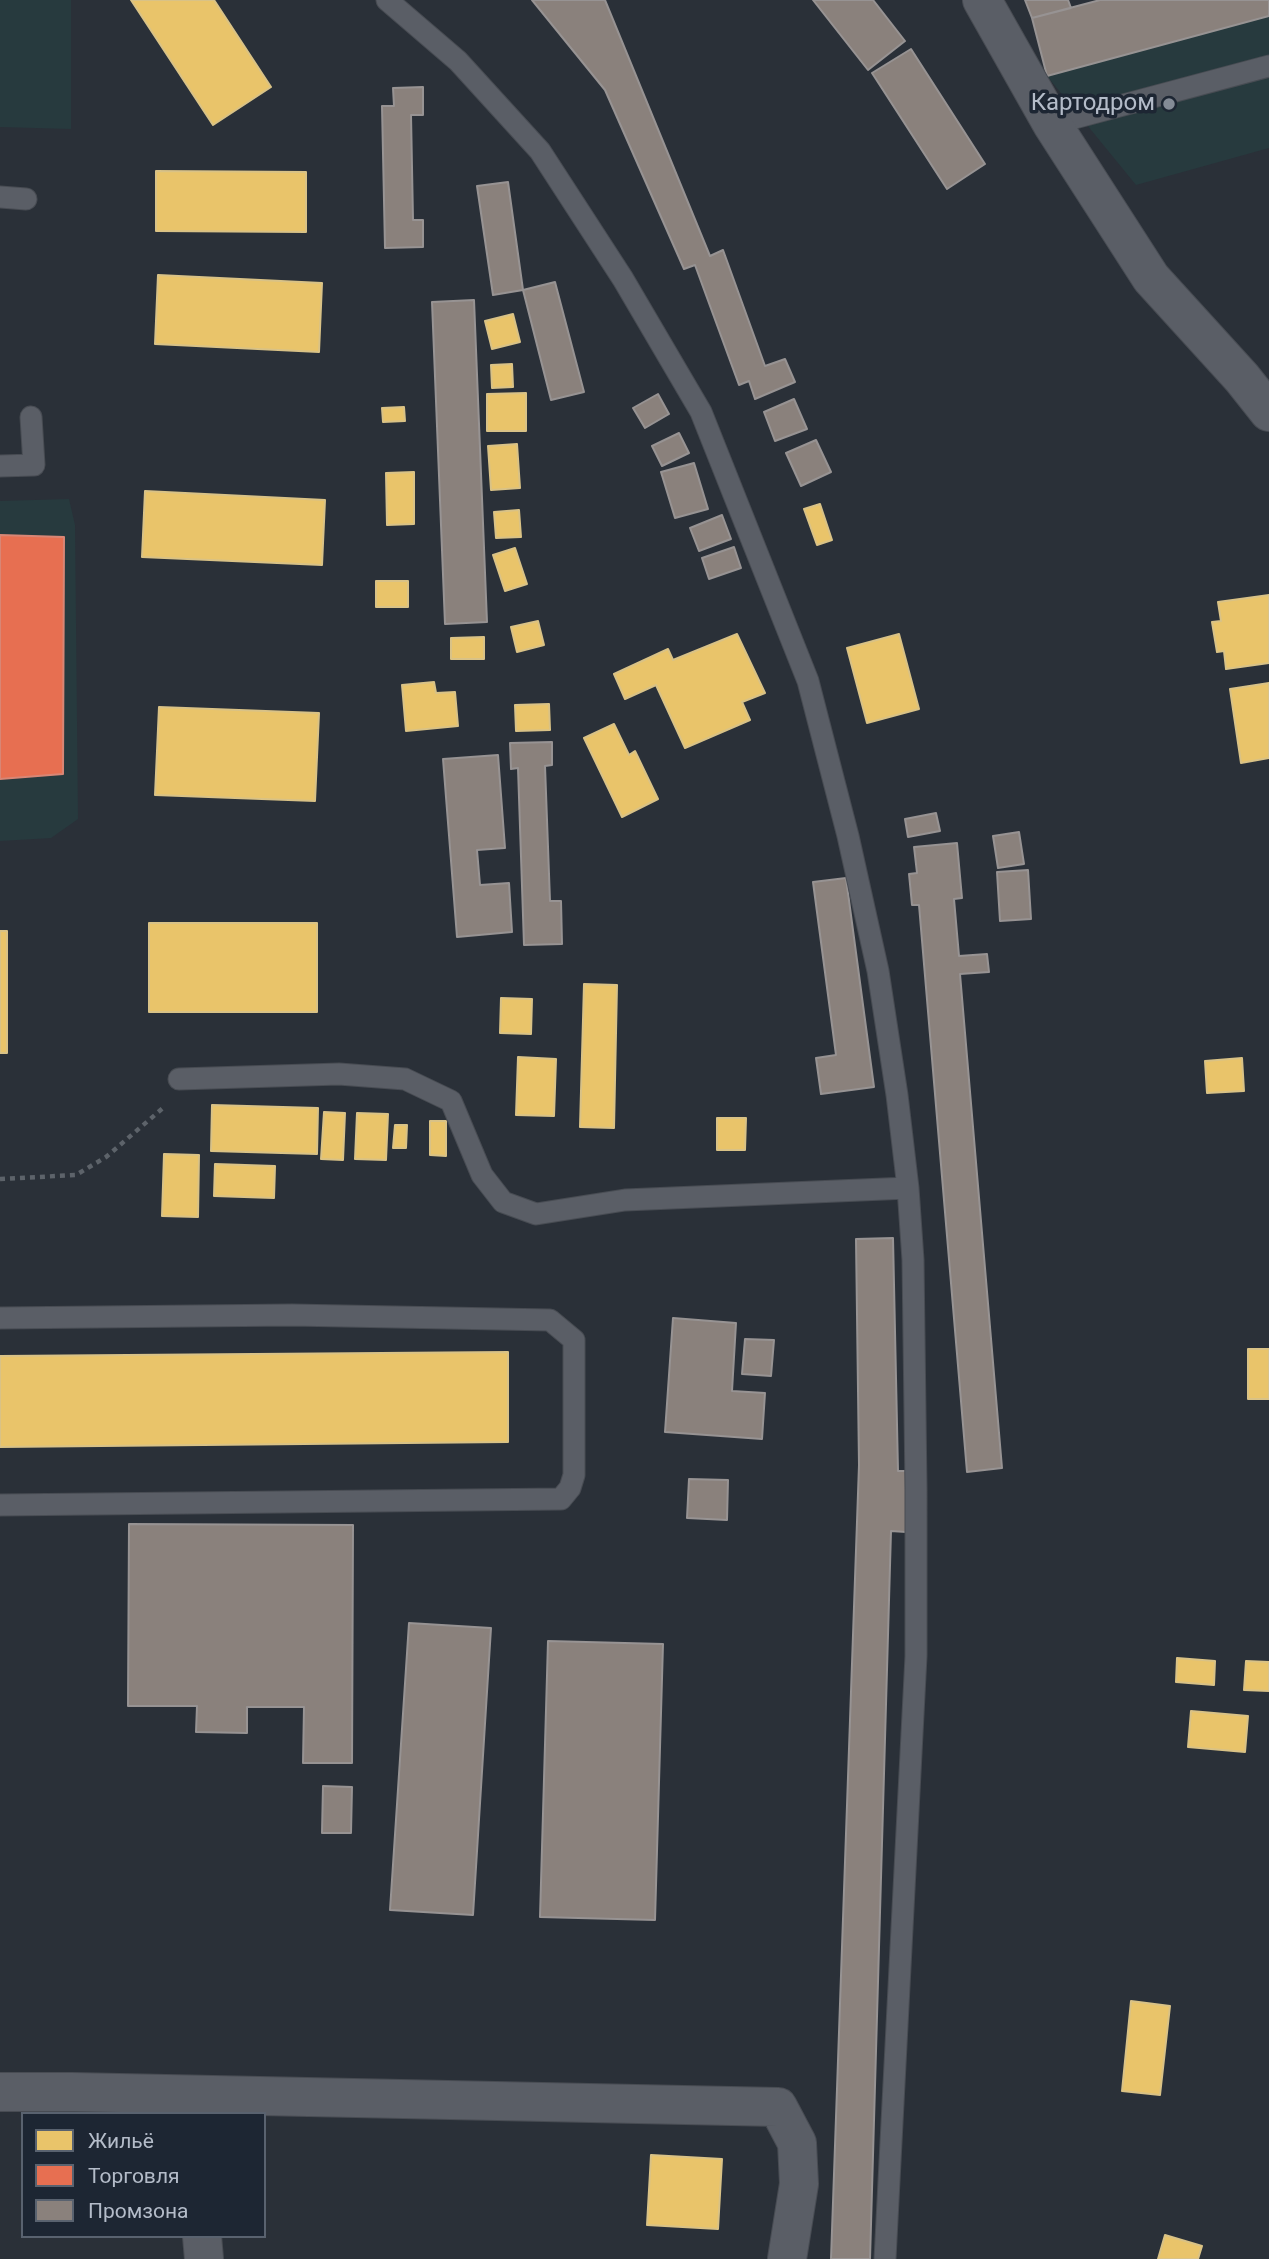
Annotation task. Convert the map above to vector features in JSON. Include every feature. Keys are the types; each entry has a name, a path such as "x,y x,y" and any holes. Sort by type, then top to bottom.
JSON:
{"street":[{"path":"982,0 1052,124 1151,278 1255,376 1269,412"},
{"path":"0,2092 188,2104 778,2107 797,2143 799,2184 787,2259"},
{"path":"202,2238 204,2259"}],"lane":[{"path":"387,0 458,61 540,150 623,279 701,412 808,681 848,836 878,971 908,1188 913,1260 916,1387 915,1656 886,2259"},
{"path":"1052,124 1269,66"},
{"path":"0,197 26,199"},
{"path":"0,466 34,466 32,416"},
{"path":"179,1079 339,1074 405,1079 450,1101 482,1175 503,1202 536,1214 625,1200 908,1188"},
{"path":"0,1318 292,1315 550,1320 574,1340 574,1475 570,1488 561,1499 0,1505"}],"path":[{"path":"0,1179 76,1175 106,1157 163,1108"}],"green space":[{"path":"0,0 71,0 71,129 0,127"},
{"name":"Картодром","path":"1269,16 1269,148 1136,185 1047,76"},
{"path":"69,499 75,525 78,819 51,838 0,841 0,501"}],"building: Жильё":[{"path":"131,0 214,0 271,87 213,125"},
{"path":"156,171 306,172 306,232 156,231"},
{"path":"158,275 322,283 319,352 155,344"},
{"path":"513,314 520,342 492,349 485,321"},
{"path":"512,364 513,387 492,388 491,365"},
{"path":"526,393 526,431 487,431 487,394"},
{"path":"404,407 405,421 383,422 382,408"},
{"path":"517,444 520,488 491,490 488,446"},
{"path":"414,472 414,524 387,525 386,473"},
{"path":"145,491 325,500 322,565 142,557"},
{"path":"820,504 832,540 817,545 804,509"},
{"path":"519,510 521,537 496,538 494,512"},
{"path":"515,548 527,584 505,591 493,555"},
{"path":"376,581 408,581 408,607 376,607"},
{"path":"1269,595 1269,663 1226,669 1224,651 1217,652 1212,622 1221,621 1218,602"},
{"path":"538,621 544,645 517,652 511,627"},
{"path":"737,634 765,693 742,702 750,720 685,748 656,685 625,699 614,674 668,649 673,660"},
{"path":"899,634 919,709 867,723 847,648"},
{"path":"484,637 484,659 451,659 451,638"},
{"path":"434,682 436,693 455,692 458,726 406,731 402,685"},
{"path":"1269,683 1269,758 1241,763 1230,689"},
{"path":"549,704 550,730 516,731 515,705"},
{"path":"159,707 319,713 315,801 155,795"},
{"path":"614,724 629,755 635,751 658,799 622,817 584,738"},
{"path":"149,923 317,923 317,1012 149,1012"},
{"path":"0,931 7,931 7,1053 0,1053"},
{"path":"584,984 617,985 614,1128 580,1127"},
{"path":"501,998 532,999 531,1034 500,1033"},
{"path":"518,1057 556,1059 554,1116 516,1115"},
{"path":"1242,1058 1244,1091 1207,1093 1205,1061"},
{"path":"212,1105 318,1108 317,1154 211,1151"},
{"path":"324,1112 345,1113 343,1160 321,1159"},
{"path":"357,1113 388,1114 386,1160 355,1159"},
{"path":"717,1118 746,1118 745,1150 717,1150"},
{"path":"430,1121 446,1121 446,1156 430,1155"},
{"path":"395,1125 407,1125 406,1148 393,1148"},
{"path":"164,1154 199,1155 198,1217 162,1216"},
{"path":"215,1164 275,1166 274,1198 214,1196"},
{"path":"1248,1349 1269,1349 1269,1399 1248,1399"},
{"path":"508,1352 508,1442 0,1447 0,1356"},
{"path":"1177,1658 1215,1661 1214,1685 1176,1682"},
{"path":"1246,1661 1269,1662 1269,1691 1244,1690"},
{"path":"1191,1711 1248,1716 1245,1752 1188,1747"},
{"path":"1131,2001 1170,2006 1160,2095 1122,2091"},
{"path":"651,2155 722,2159 718,2229 647,2225"},
{"path":"1165,2235 1202,2246 1198,2259 1158,2259"}],"building: Торговля":[{"path":"0,535 64,537 63,774 0,779"}],"building: Промзона":[{"path":"532,0 605,0 710,256 723,250 765,366 785,359 795,382 755,399 749,381 739,385 695,265 684,269 605,90"},
{"path":"813,0 873,0 905,41 868,70"},
{"path":"1025,0 1068,0 1071,8 1032,18"},
{"path":"1100,0 1269,0 1269,16 1047,76 1032,18"},
{"path":"911,49 985,164 947,189 872,73"},
{"path":"423,87 423,115 411,115 413,220 423,220 423,247 385,248 382,106 394,106 393,88"},
{"path":"508,182 523,290 493,295 477,186"},
{"path":"555,282 584,392 551,400 523,290"},
{"path":"474,300 487,622 445,624 432,302"},
{"path":"658,394 669,414 645,428 633,408"},
{"path":"794,399 807,429 775,441 764,412"},
{"path":"679,433 689,453 662,466 652,446"},
{"path":"816,440 831,472 801,486 786,453"},
{"path":"694,463 708,509 675,518 661,472"},
{"path":"722,515 731,539 699,551 690,528"},
{"path":"734,547 741,568 709,579 702,558"},
{"path":"552,742 552,765 545,766 550,901 561,901 562,944 524,945 518,768 511,769 510,743"},
{"path":"498,755 505,848 477,850 480,885 509,883 512,932 457,937 443,759"},
{"path":"936,813 940,831 908,837 905,819"},
{"path":"1019,832 1024,864 998,868 993,836"},
{"path":"957,843 962,898 954,899 959,956 987,954 989,972 960,974 1002,1468 967,1472 919,905 912,905 909,874 917,873 914,847"},
{"path":"1028,870 1031,919 1000,921 997,872"},
{"path":"846,878 874,1087 821,1094 816,1058 836,1055 813,882"},
{"path":"893,1238 898,1471 908,1471 906,1532 891,1531 870,2259 831,2259 859,1465 856,1239"},
{"path":"673,1318 736,1323 732,1391 765,1393 762,1439 665,1432"},
{"path":"745,1339 774,1340 771,1376 742,1374"},
{"path":"689,1479 728,1480 727,1520 687,1518"},
{"path":"129,1524 353,1525 352,1763 303,1763 304,1707 247,1707 247,1733 196,1732 197,1706 128,1706"},
{"path":"409,1623 491,1628 473,1915 390,1910"},
{"path":"548,1641 663,1644 655,1920 540,1917"},
{"path":"323,1786 352,1787 351,1833 322,1833"}],"place":[{"name":"Картодром","path":"1169,104"}]}
